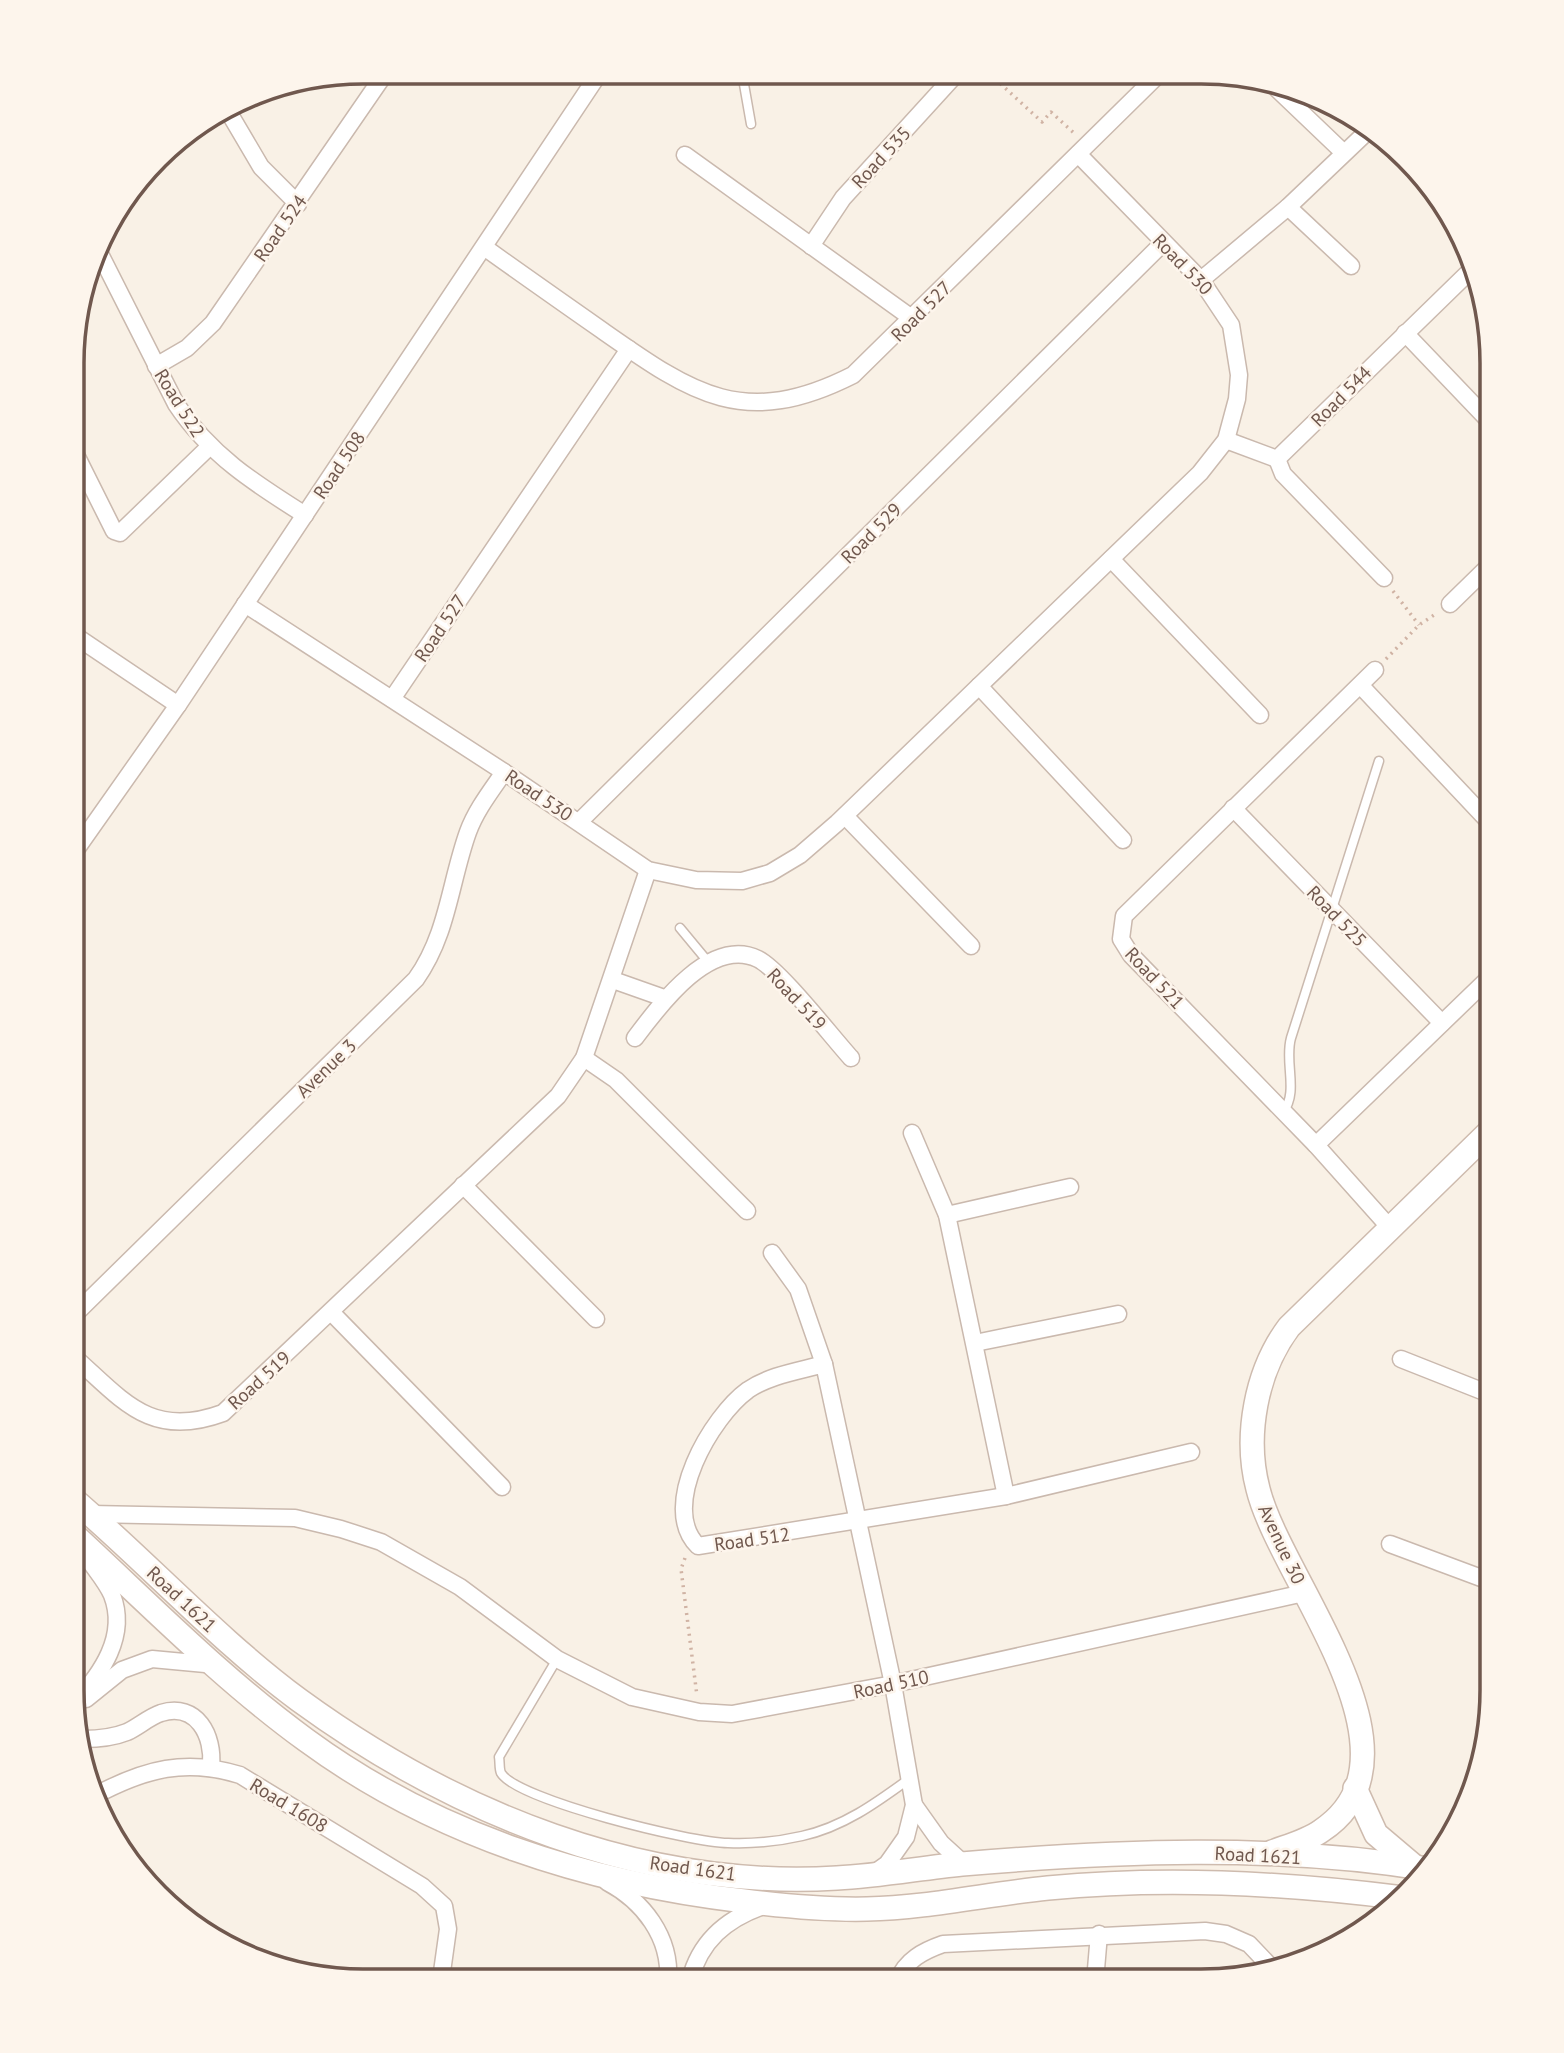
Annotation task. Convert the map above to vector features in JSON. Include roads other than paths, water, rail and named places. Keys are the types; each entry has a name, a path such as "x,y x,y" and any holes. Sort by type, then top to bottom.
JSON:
{"street":[{"name":"Road 524","path":"156,366 187,348 213,323 298,204 378,84"},
{"name":"Road 508","path":"84,838 178,705 592,84"},
{"name":"Road 535","path":"811,246 843,198 948,84"},
{"name":"Road 527","path":"484,247 629,349 697,391 728,400 772,401 824,390 853,375 913,319 1149,84"},
{"path":"1286,98 1344,153"},
{"path":"232,117 261,167 298,204"},
{"path":"1201,280 1288,207 1363,136"},
{"name":"Road 530","path":"245,604 504,772 648,870 696,880 742,881 771,873 800,856 845,816 1200,473 1226,440 1237,399 1237,350 1231,325 1201,280 1078,154"},
{"path":"685,155 913,319"},
{"path":"1288,207 1351,266"},
{"name":"Road 529","path":"579,822 1163,243"},
{"name":"Road 522","path":"103,261 176,404 209,447 250,481 305,516"},
{"name":"Road 544","path":"1278,459 1466,275"},
{"path":"1405,333 1480,411"},
{"name":"Road 527","path":"392,699 629,349"},
{"path":"1226,440 1278,459 1283,474 1384,579"},
{"path":"84,471 114,531 120,533 209,447"},
{"path":"1111,559 1260,715"},
{"path":"1450,604 1480,576"},
{"path":"84,642 178,705"},
{"name":"Road 521","path":"1376,670 1124,916 1121,939 1131,955 1316,1145 1391,1229"},
{"path":"979,686 1123,840"},
{"path":"1361,686 1480,812"},
{"name":"Avenue 3","path":"84,1305 416,979 432,954 444,927 469,829 504,772"},
{"name":"Road 525","path":"1233,808 1442,1023"},
{"path":"845,816 971,946"},
{"name":"Road 519","path":"84,1366 126,1403 148,1417 170,1423 198,1422 223,1413 548,1108 584,1058 613,980 648,870"},
{"name":"Road 519","path":"635,1038 664,998 710,964 739,954 768,966 851,1058"},
{"path":"613,980 664,998"},
{"path":"1316,1145 1480,987"},
{"path":"584,1058 616,1080 747,1211"},
{"path":"912,1133 947,1215 1006,1496"},
{"name":"Avenue 30","path":"1266,1854 1320,1832 1338,1816 1355,1788 1363,1761 1362,1730 1353,1695 1271,1526 1257,1488 1253,1440 1262,1379 1276,1343 1289,1327 1480,1141"},
{"path":"463,1185 596,1318"},
{"path":"947,1215 1070,1187"},
{"path":"772,1253 798,1289 824,1364 856,1523 893,1684 914,1805 941,1843 964,1864"},
{"path":"331,1312 502,1487"},
{"path":"975,1343 1118,1314"},
{"path":"1401,1359 1480,1390"},
{"name":"Road 512","path":"824,1364 764,1380 739,1397 718,1419 699,1450 684,1509 691,1539 698,1546 856,1523 1006,1496 1191,1452"},
{"name":"Road 1621","path":"84,1508 221,1635 298,1698 381,1756 518,1824 610,1855 724,1874 802,1880 964,1864 1121,1853 1266,1854 1416,1867"},
{"name":"Road 510","path":"91,1514 295,1518 341,1529 380,1542 460,1587 557,1659 632,1697 699,1712 732,1714 893,1684 1304,1593"},
{"path":"1390,1544 1480,1578"},
{"name":"Road 1621","path":"84,1545 216,1665 304,1739 363,1777 426,1812 498,1843 592,1875 654,1889 825,1909 872,1909 1050,1888 1126,1883 1235,1884 1388,1897"},
{"path":"84,1552 112,1595 117,1621 110,1658 84,1692"},
{"path":"84,1697 122,1670 152,1659 216,1665"},
{"path":"88,1739 104,1739 126,1732 159,1714 174,1711 188,1714 201,1723 209,1735 211,1766"},
{"name":"Road 1608","path":"103,1791 131,1776 177,1766 211,1766 240,1775 422,1886 444,1906 448,1929 442,1969"},
{"path":"1355,1788 1376,1834 1418,1865"},
{"path":"873,1874 887,1864 906,1837 914,1805"},
{"path":"592,1875 618,1888 649,1916 666,1952 667,1969"},
{"path":"695,1969 704,1947 721,1926 738,1914 770,1904"},
{"path":"906,1969 911,1961 926,1950 943,1944 1099,1934 1205,1931 1226,1934 1250,1944 1265,1961"},
{"path":"1096,1969 1099,1934"}],"lane":[{"path":"744,84 751,124"},
{"path":"1283,1112 1291,1094 1288,1048 1379,761"},
{"path":"680,928 710,964"},
{"path":"557,1659 499,1757 500,1772 511,1783 556,1801 650,1831 727,1844 800,1837 831,1828 866,1810 909,1779"}]}
